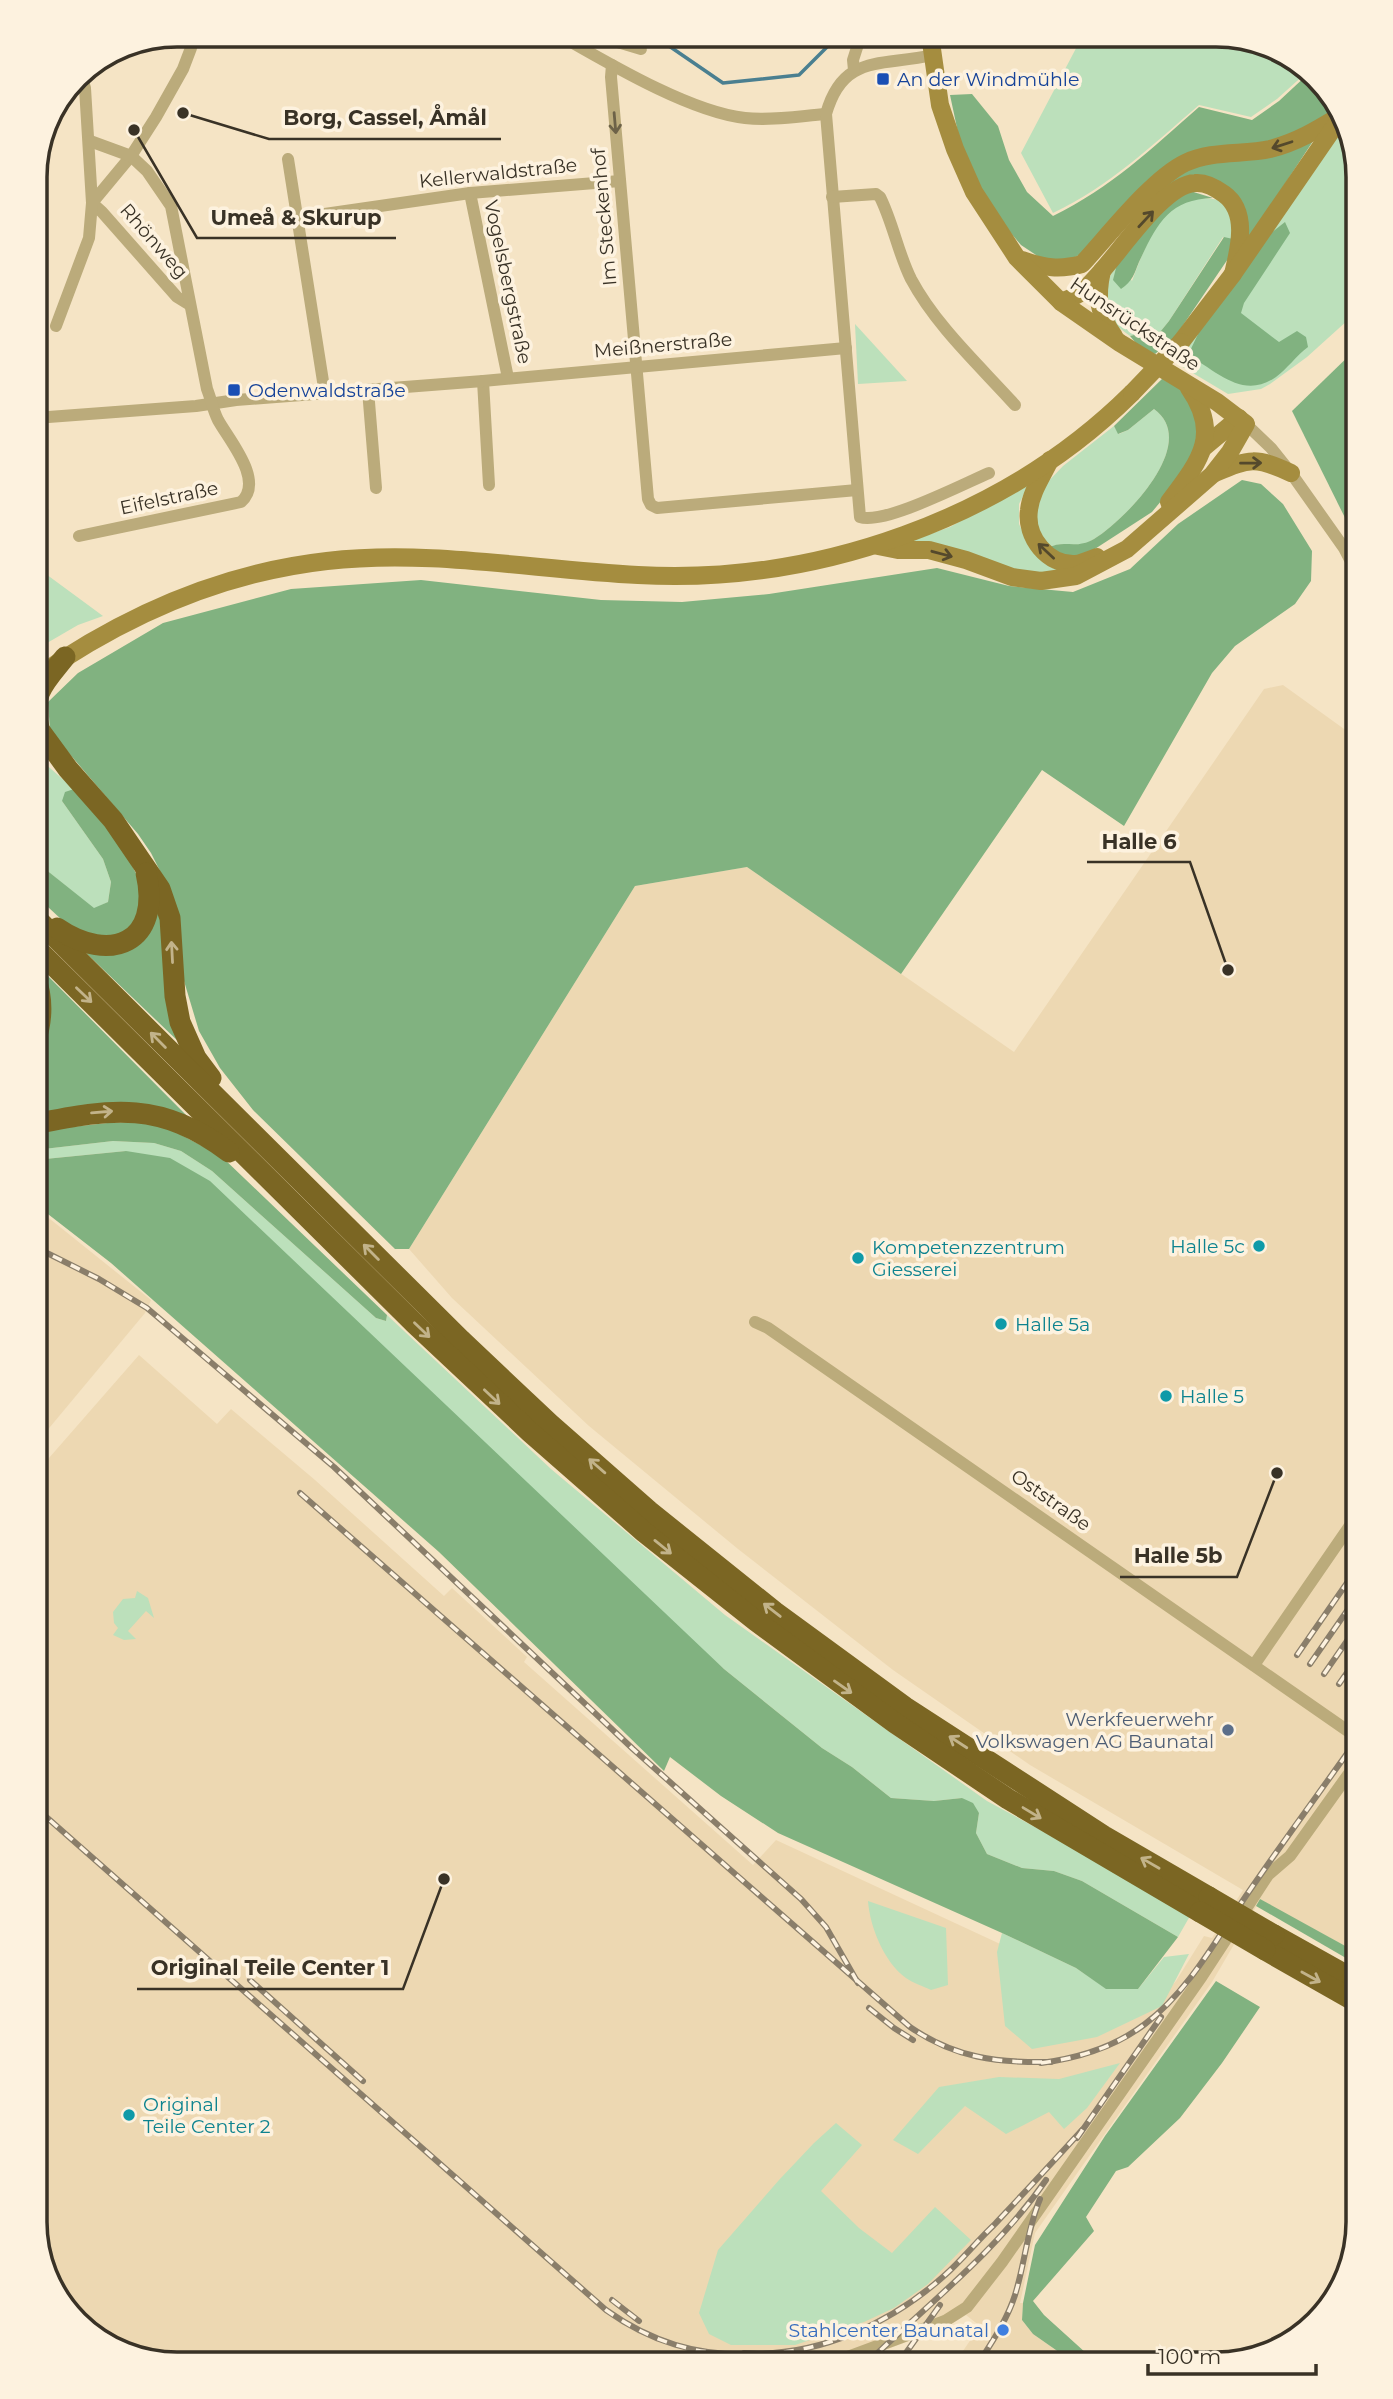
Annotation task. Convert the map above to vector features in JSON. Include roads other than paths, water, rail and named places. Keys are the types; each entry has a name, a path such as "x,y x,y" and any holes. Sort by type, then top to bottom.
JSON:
{"highway":[{"path":"48,679 65,657"},
{"path":"48,745 114,820 168,906 175,996 180,1022 202,1068 214,1080 224,1106"},
{"path":"48,923 85,943 102,947 120,944 135,934 147,914 148,888 142,862"},
{"path":"48,928 224,1106 530,1406 649,1511 775,1612 905,1707 1205,1905"},
{"path":"48,959 414,1323 530,1432 644,1532 755,1621 895,1723 1008,1798 1269,1942 1346,1995"},
{"path":"48,1122 112,1111 162,1117 179,1122 210,1138 287,1195"},
{"path":"1269,1942 1346,1977"}],"main road":[{"name":"Hunsrückstraße","path":"931,48 940,105 955,149 974,192 1017,258 1060,302 1243,421"},
{"path":"1060,302 1071,276 1162,178 1186,162 1224,153 1269,149 1306,137 1332,121"},
{"path":"48,669 142,614 177,599 252,574 327,561 388,558 486,562 640,575 711,576 793,565 874,545 933,523 995,495 1050,460 1112,413 1181,342 1233,274 1335,126"},
{"path":"1060,302 1079,294 1174,190 1194,183 1214,186 1230,199 1240,221 1240,246 1233,274"},
{"path":"1017,258 1050,268 1082,264"},
{"path":"1102,271 1097,291 1099,309 1107,326 1120,343"},
{"path":"1050,460 1033,492 1028,512 1030,528 1039,547 1055,560 1076,564 1100,556 1122,543 1167,505 1195,467 1203,448 1206,426 1203,411 1187,385"},
{"path":"1203,448 1243,421"},
{"path":"874,545 898,550 929,550 1022,578 1041,581 1076,576 1127,549 1212,475 1230,452 1243,421"},
{"path":"1212,475 1250,461 1268,464 1291,473"}],"street":[{"path":"56,326 89,238 92,203 131,156 183,69 191,48"},
{"path":"582,48 681,98 725,114 756,118 826,114"},
{"path":"855,70 853,60 857,48"},
{"path":"932,55 880,62 855,70 843,79 833,94 826,114 860,517 904,510 989,473"},
{"name":"Im Steckenhof","path":"612,65 636,366 648,499 651,505 657,508 857,490"},
{"name":"Rhönweg","path":"84,86 92,203 177,297 190,305"},
{"path":"90,141 131,156 147,172 171,206 212,403"},
{"path":"288,159 325,394"},
{"name":"Kellerwaldstraße","path":"297,218 470,193 620,181"},
{"name":"Vogelsbergstraße","path":"470,193 508,378"},
{"path":"832,197 876,194 880,197 912,280 946,326 1015,405"},
{"name":"Meißnerstraße","path":"48,417 846,348"},
{"path":"483,381 489,485"},
{"path":"368,390 376,488"},
{"name":"Eifelstraße","path":"79,536 234,504 247,497 249,481 239,453 212,403"},
{"name":"Hunsrückstraße","path":"1243,421 1271,448 1291,473 1346,552"},
{"name":"Oststraße","path":"755,1322 768,1328 1346,1730"},
{"path":"1254,1665 1346,1531"},
{"path":"862,2352 945,2321 967,2307 1002,2262 1202,1976 1268,1875 1290,1856 1346,1778"}],"waterway":[{"path":"672,48 723,83 799,75 826,48"}],"railway":[{"path":"47,1253 99,1279 147,1308 334,1467 633,1749 801,1899 826,1927 858,1983"},
{"path":"300,1493 910,2027 943,2046 960,2052 995,2060 1051,2062"},
{"path":"1297,1655 1346,1584"},
{"path":"1310,1664 1346,1612"},
{"path":"1324,1674 1346,1642"},
{"path":"1339,1684 1346,1674"},
{"path":"1041,2063 1083,2055 1121,2039 1145,2024 1176,1995 1190,1979 1346,1755"},
{"path":"47,1818 606,2310 657,2339 709,2352"},
{"path":"250,1980 363,2081"},
{"path":"869,2008 913,2040"},
{"path":"1077,2138 1161,2017"},
{"path":"784,2352 826,2343 852,2334 902,2308 924,2292 994,2225 1082,2130"},
{"path":"879,2352 984,2254 1027,2206 1046,2180"},
{"path":"986,2352 1012,2304 1040,2199"},
{"path":"612,2300 639,2321"},
{"path":"907,2352 940,2305"}],"place":[{"name":"An der Windmühle","path":"883,79"},
{"name":"Borg, Cassel, Åmål","path":"183,113"},
{"name":"Umeå & Skurup","path":"134,130"},
{"name":"Odenwaldstraße","path":"234,390"},
{"name":"Halle 6","path":"1228,970"},
{"name":"Halle 5c","path":"1259,1246"},
{"name":"Kompetenzzentrum Giesserei","path":"858,1258"},
{"name":"Halle 5a","path":"1001,1324"},
{"name":"Halle 5","path":"1166,1396"},
{"name":"Halle 5b","path":"1277,1473"},
{"name":"Werkfeuerwehr Volkswagen AG Baunatal","path":"1228,1730"},
{"name":"Original Teile Center 1","path":"444,1879"},
{"name":"Original Teile Center 2","path":"129,2115"},
{"name":"Stahlcenter Baunatal","path":"1003,2330"}]}
